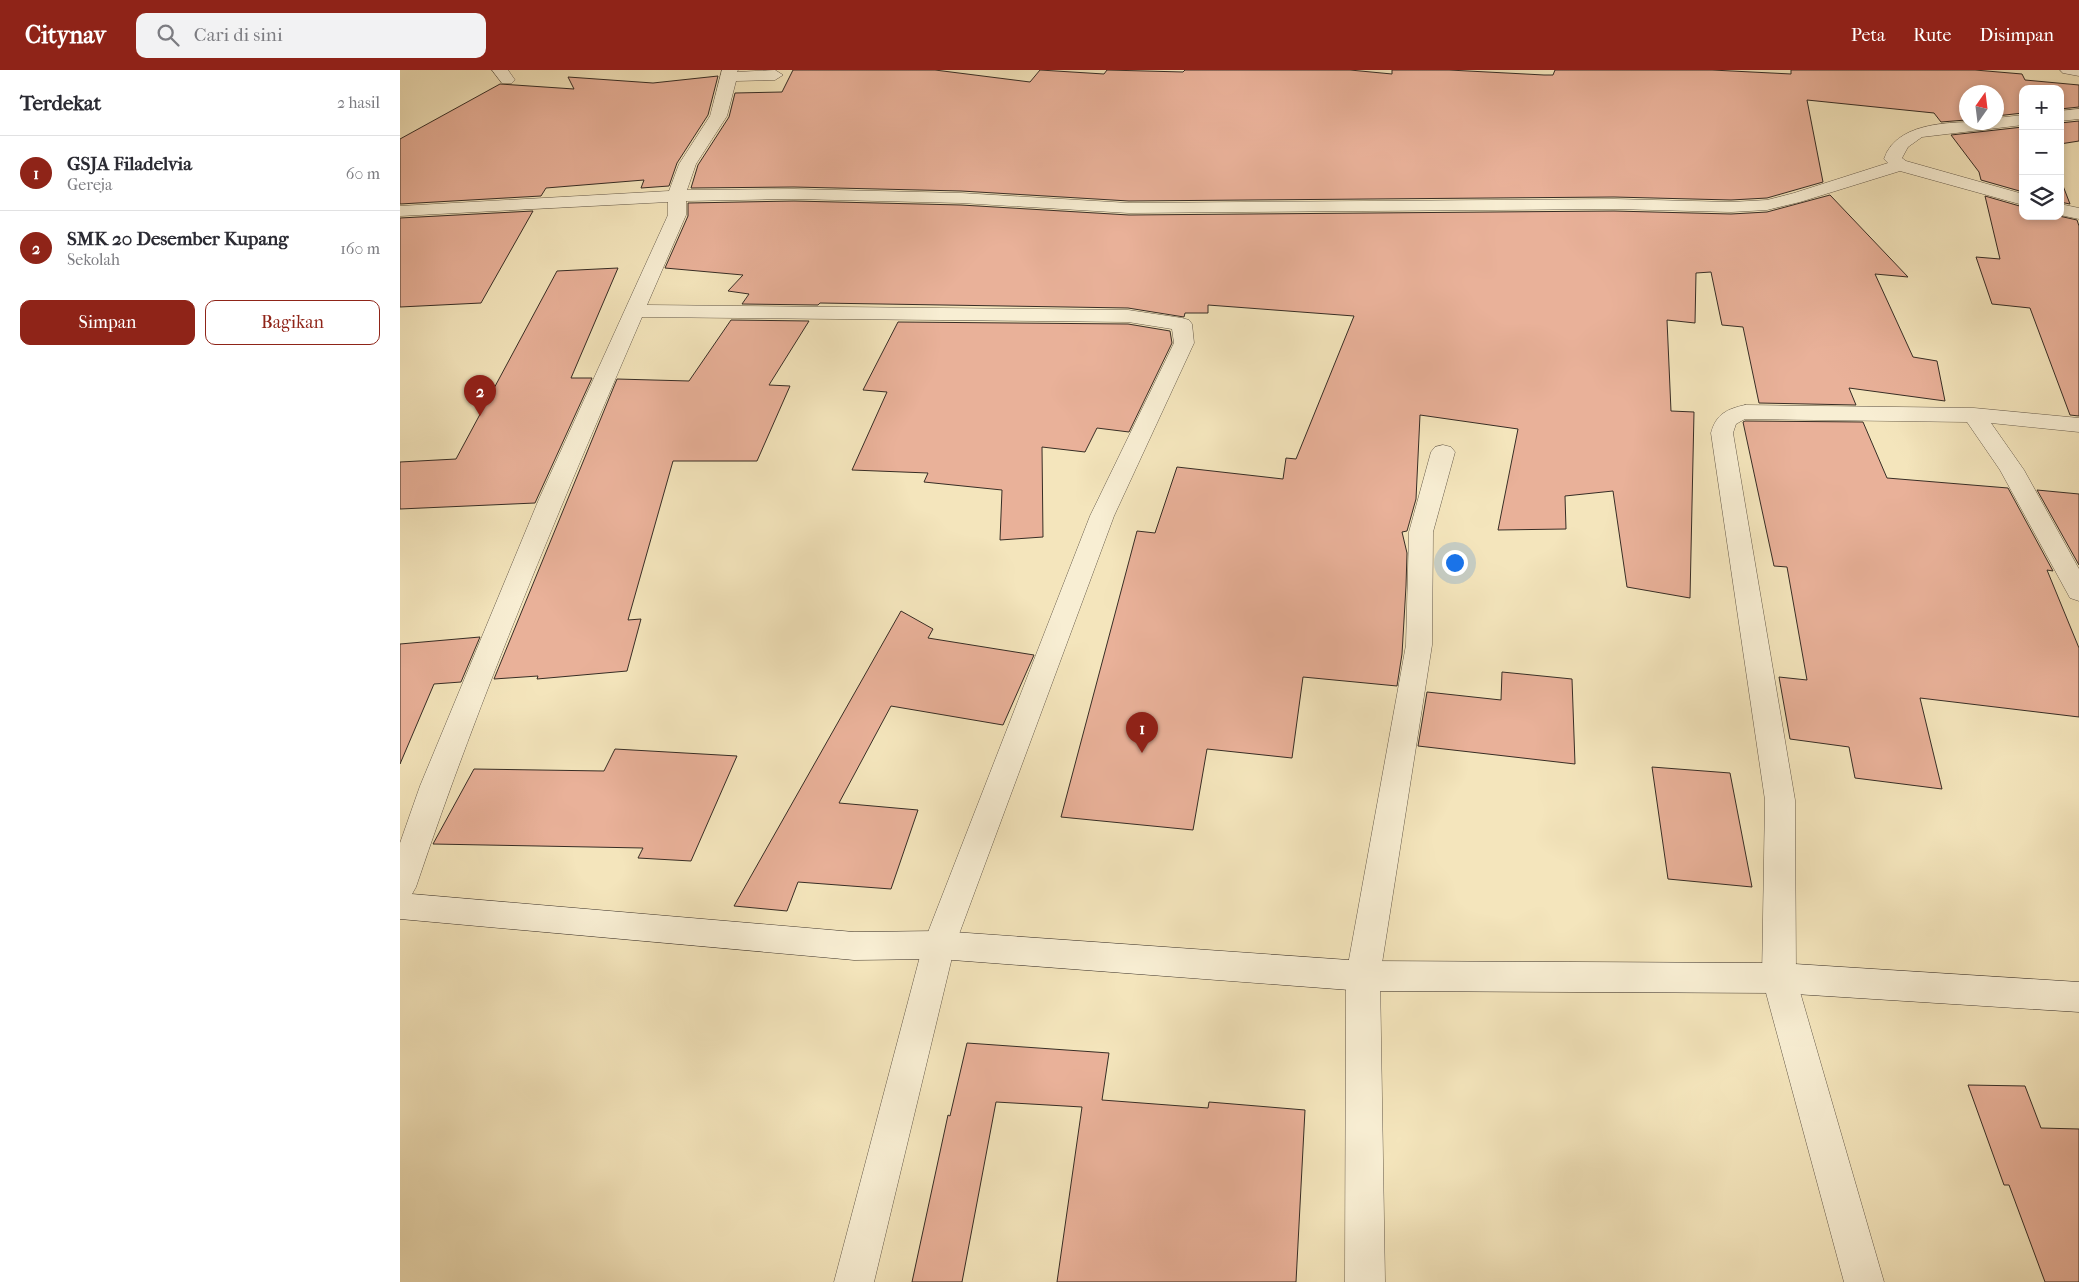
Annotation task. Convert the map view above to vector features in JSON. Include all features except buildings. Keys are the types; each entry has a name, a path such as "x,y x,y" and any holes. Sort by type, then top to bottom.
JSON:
{"street":[{"path":"2068,70 2079,71"},
{"path":"400,888 435,786 551,499 677,214 676,196 686,164 717,120 730,73 775,75"},
{"path":"2064,116 2079,114"},
{"path":"2019,120 1918,133 1907,140 1894,153 1894,159 1900,165 2019,199"},
{"path":"400,211 676,196 893,195 1129,208 1614,204 1732,207 1767,205 1800,198 1900,165"},
{"path":"2064,210 2079,214"},
{"path":"636,310 1128,316 1182,324 1184,343 1102,516 939,945 854,1282"},
{"path":"1864,1282 1779,978 1780,800 1722,433 1724,421 1729,416 1745,412 1974,415 2079,425"},
{"path":"1974,415 2012,470 2079,592"},
{"path":"1365,1282 1363,976 1419,645 1420,532 1443,452"},
{"path":"400,906 854,946 939,945 1363,976 1779,978 2079,997"}],"place":[{"name":"SMK 20 Desember Kupang","path":"480,416"},
{"name":"GSJA Filadelvia","path":"1142,753"}]}
